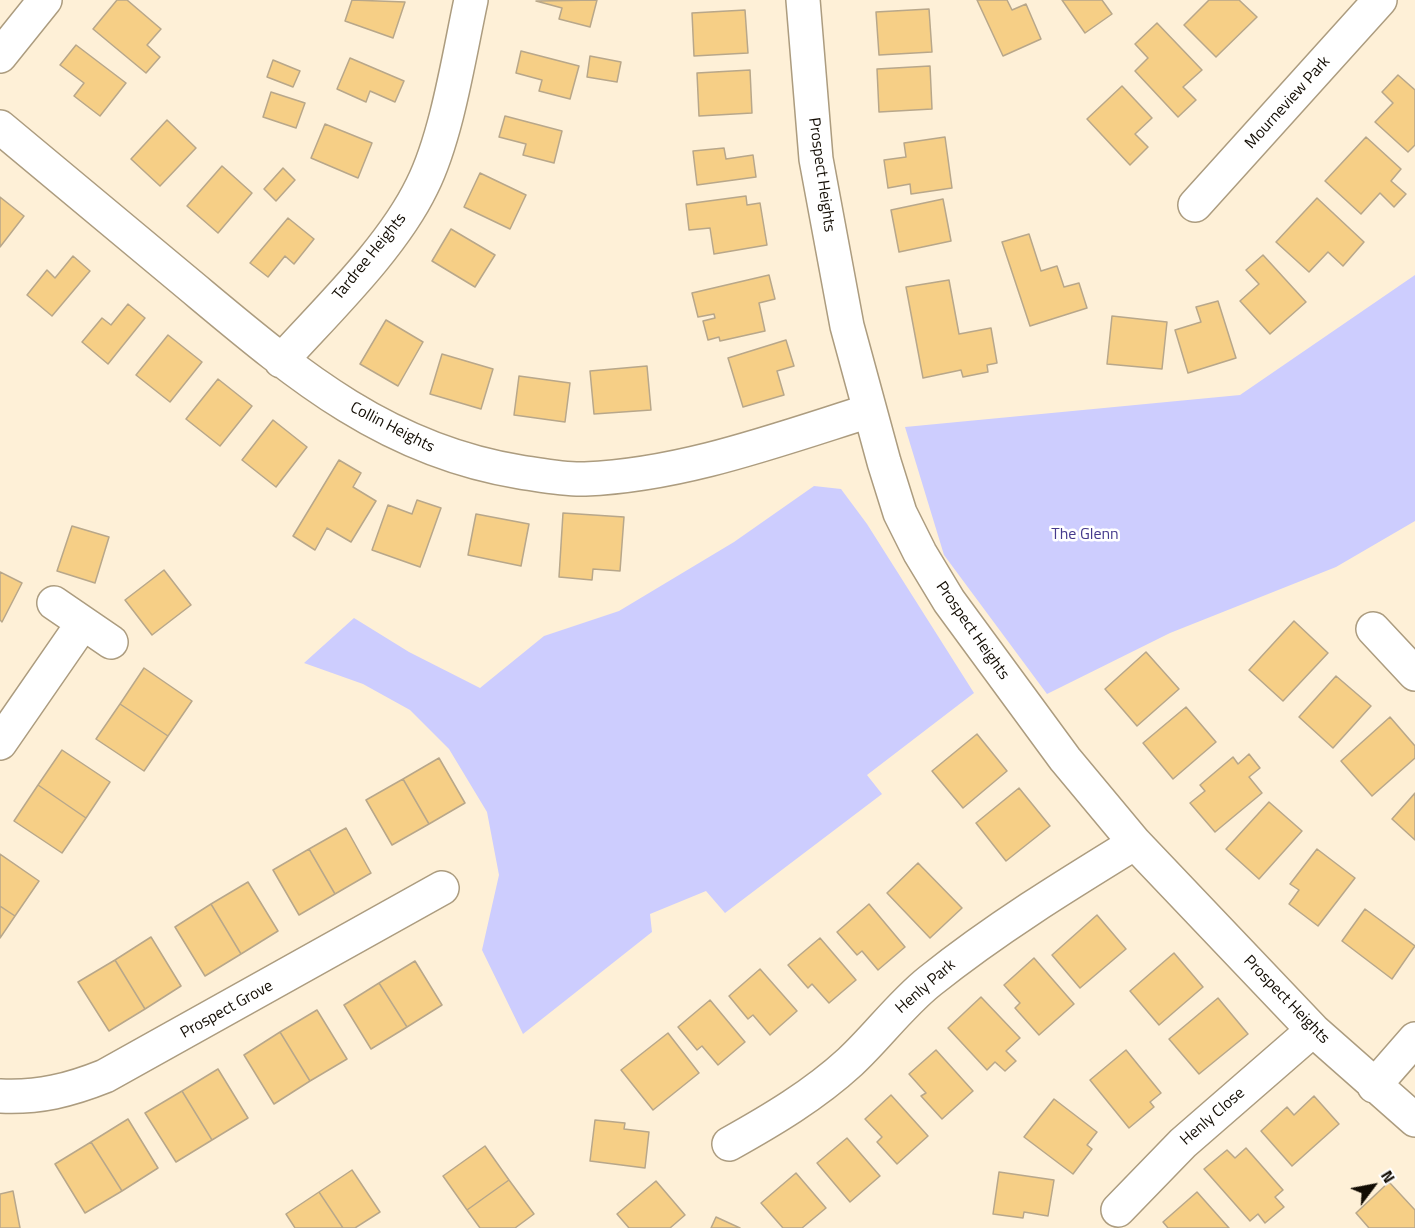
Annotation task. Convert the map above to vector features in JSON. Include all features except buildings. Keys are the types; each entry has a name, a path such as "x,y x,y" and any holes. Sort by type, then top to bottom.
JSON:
{"street":[{"path":"0,56 45,0"},
{"name":"Tardree Heights","path":"282,361 397,229 422,186 438,144 471,0"},
{"name":"Prospect Heights","path":"803,0 816,159 847,326 869,411 900,513 949,601 1065,759 1135,843 1313,1030 1415,1120"},
{"name":"Mourneview Park","path":"1195,205 1380,0"},
{"name":"Collin Heights","path":"0,127 282,361 356,413 437,452 502,469 581,479 648,473 704,460 869,411"},
{"path":"54,603 111,642"},
{"path":"0,743 83,623"},
{"path":"1372,629 1415,674"},
{"name":"Henly Park","path":"729,1144 780,1115 833,1078 912,996 960,957 1035,904 1135,843"},
{"name":"Prospect Grove","path":"0,1096 51,1095 105,1076 442,888"},
{"name":"Henly Close","path":"1118,1210 1183,1143 1313,1030"},
{"path":"1374,1086 1415,1039"}],"green space":[{"name":"The Glenn","path":"1415,275 1415,521 1336,567 1170,633 1047,694 944,555 905,427 1240,395"},
{"path":"814,486 841,489 867,524 974,693 867,775 882,794 725,913 706,891 650,914 652,932 523,1034 482,950 499,875 487,812 449,749 410,710 363,684 304,663 354,618 409,652 480,688 544,636 619,611 734,542"}]}
